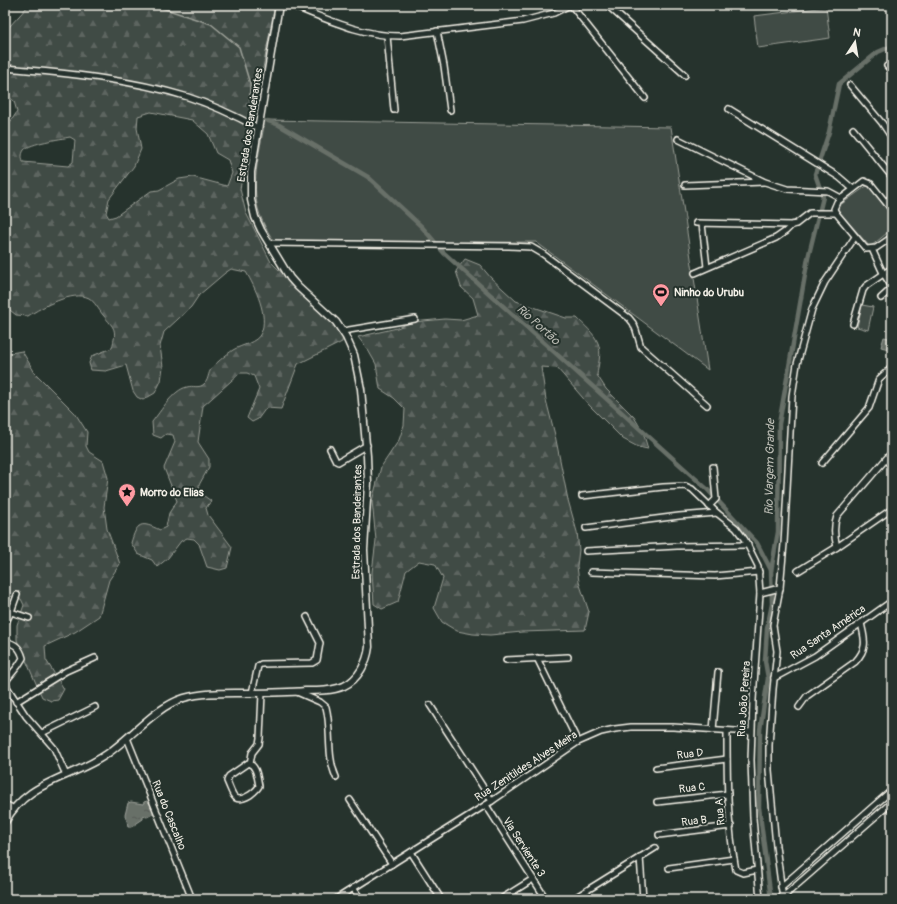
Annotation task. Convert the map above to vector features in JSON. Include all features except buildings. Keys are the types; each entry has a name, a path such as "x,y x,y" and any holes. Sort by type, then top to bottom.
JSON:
{"main road":[{"name":"Estrada dos Bandeirantes","path":"5,822 12,811 32,793 42,786 106,755 162,708 176,701 191,696 209,694 325,690 345,685 355,677 367,659 369,647 364,550 368,483 367,445 357,365 343,331 324,310 298,288 290,278 255,217 250,193 251,172 279,5"}],"street":[{"path":"290,5 366,32 387,36 437,32 523,21 554,13 571,5 645,98"},
{"path":"607,5 685,75"},
{"path":"437,32 444,66 450,110"},
{"path":"387,36 394,110"},
{"path":"887,66 892,72"},
{"path":"5,68 86,76 143,86 188,97 216,108 258,128"},
{"path":"850,86 882,123 892,138"},
{"path":"729,109 839,177 853,189"},
{"path":"853,129 892,177"},
{"path":"678,138 764,182 787,189 828,191 841,198"},
{"path":"892,210 869,182 864,181 841,198 834,209 866,249 876,248 892,237"},
{"path":"685,185 764,182"},
{"path":"886,202 892,197"},
{"path":"707,267 699,224 792,225 800,222 808,213 836,213"},
{"path":"695,272 776,238 792,225"},
{"path":"783,898 776,846 769,745 777,651 773,625 787,496 790,408 797,364 812,309 828,277 855,237"},
{"path":"269,243 531,247 543,254 630,318 636,330 641,347 707,405"},
{"path":"872,249 883,273 892,287 881,298"},
{"path":"853,324 863,290 869,282 892,268"},
{"path":"343,331 414,319"},
{"path":"822,463 869,408 879,379 891,370"},
{"path":"330,449 336,461 339,461 367,445"},
{"path":"837,547 834,535 834,523 837,516 892,452"},
{"path":"887,459 892,466"},
{"path":"713,502 714,467"},
{"name":"Rua João Pereira","path":"582,496 685,486 713,502 718,514 736,528 748,545 758,566 760,593 751,732 751,792 760,899"},
{"path":"798,571 837,547 892,509"},
{"path":"586,528 679,516 718,514"},
{"path":"586,551 677,546 748,545"},
{"path":"590,572 716,576 759,572"},
{"path":"760,593 777,589"},
{"path":"5,624 17,595"},
{"name":"Rua Santa América","path":"774,678 815,656 892,601"},
{"path":"11,612 29,618"},
{"path":"252,693 258,666 261,664 308,664 317,660 320,643 308,617"},
{"path":"799,708 807,696 855,662 860,656 864,648 865,640 861,623"},
{"path":"5,641 16,645 19,648 22,658 5,683 16,702 54,748 66,775"},
{"path":"506,660 568,657"},
{"path":"16,702 66,671 95,658"},
{"path":"537,658 578,742"},
{"path":"712,730 718,672"},
{"path":"297,692 320,702 326,707 330,739 330,763 336,777"},
{"path":"250,764 252,753 259,744 262,693"},
{"path":"430,705 492,802"},
{"path":"42,733 96,707"},
{"name":"Rua Zenitildes Alves Meira","path":"336,899 492,802 578,742 601,732 631,727 673,727 751,732"},
{"name":"Rua A","path":"727,731 728,794 734,859"},
{"name":"Rua do Cascalho","path":"127,738 192,899"},
{"name":"Rua D","path":"656,768 727,759"},
{"path":"248,763 250,764 252,764 256,772 258,788 239,800 235,797 227,781 229,776 248,763"},
{"path":"781,887 892,790"},
{"name":"Rua C","path":"657,802 728,794"},
{"path":"350,800 392,864"},
{"path":"783,898 892,802"},
{"path":"5,804 12,811"},
{"name":"Via Serviente 3","path":"486,805 546,899"},
{"path":"5,808 12,811"},
{"name":"Rua B","path":"659,835 731,826"},
{"path":"573,899 655,848"},
{"path":"411,852 441,899"},
{"path":"640,857 643,899"},
{"path":"668,868 734,859 736,870 739,872 757,870"},
{"path":"501,899 533,879"},
{"path":"353,888 361,899"}],"green space":[{"path":"29,5 275,5 240,189 246,213 271,262 343,334 342,342 298,364 281,409 266,408 258,419 252,422 247,418 259,389 254,376 247,373 240,373 203,406 198,442 209,459 209,467 199,485 200,493 211,501 206,508 208,515 232,547 227,568 220,570 207,567 199,544 194,539 187,538 181,541 168,558 157,567 152,560 138,554 131,543 135,531 141,525 148,525 160,530 166,527 169,513 177,501 164,468 175,442 173,435 166,434 161,438 153,435 152,422 172,396 187,387 198,387 205,383 209,373 220,360 233,350 256,339 259,336 263,326 263,318 257,293 246,272 231,269 199,295 191,307 164,332 160,346 163,367 161,381 155,393 143,400 137,397 133,391 126,365 106,371 91,370 89,363 92,356 112,348 115,333 110,323 91,299 82,296 66,298 49,304 28,316 16,315 5,306 5,130 17,112 14,101 5,94 5,27 9,27","holes":["151,112 192,120 208,134 216,153 228,160 232,173 227,186 193,177 179,179 159,190 151,191 116,216 109,218 106,213 109,199 134,166 141,149 137,128 138,116","70,137 75,140 73,162 68,166 23,162 22,153 32,145"]},
{"path":"826,7 830,38 758,48 754,16"},
{"name":"Ninho do Urubu","path":"265,120 671,127 708,370 536,242 275,244 262,220 256,196 256,170"},
{"path":"868,185 892,214 892,229 870,247 836,208"},
{"path":"465,259 480,265 491,278 516,301 566,318 577,318 586,326 594,336 599,347 600,355 597,375 606,389 634,417 643,432 648,449 638,447 623,439 589,405 557,368 541,367 546,400 555,435 568,500 577,532 579,550 577,566 579,582 589,612 585,630 522,632 490,635 457,631 442,622 434,608 443,578 435,564 419,561 406,571 398,602 382,609 374,604 372,572 376,540 372,501 381,467 399,440 404,425 405,409 394,398 380,389 376,364 358,337 397,328 412,322 445,319 461,320 478,315 473,298 461,287 456,271"},
{"path":"862,305 873,307 868,330 857,327"},
{"path":"22,351 35,373 75,413 87,432 86,446 89,452 103,461 108,478 104,507 107,529 120,564 109,580 99,616 75,632 45,646 46,660 64,689 58,700 51,701 42,697 17,640 17,625 24,605 21,599 13,598 5,590 5,354"}],"water":[{"path":"884,337 892,339 892,350 881,347"},
{"path":"147,801 153,807 153,814 147,817 143,816 143,819 131,827 128,827 125,815 128,803 143,804"}],"waterway":[{"name":"Rio Portão","path":"153,5 211,24 239,47 250,84 250,100 253,109"},
{"name":"Rio Vargem Grande","path":"771,899 759,807 760,730 768,678 765,661 767,629 772,604 771,571 778,532 779,424 808,258 823,197 815,174 829,132 839,84 878,52 892,46"},
{"name":"Rio Portão","path":"268,121 279,125 368,177 422,227 444,253 707,489 757,543 771,570"}],"place":[{"name":"Ninho do Urubu","path":"661,307"},
{"name":"Morro do Elias","path":"127,507"}]}
